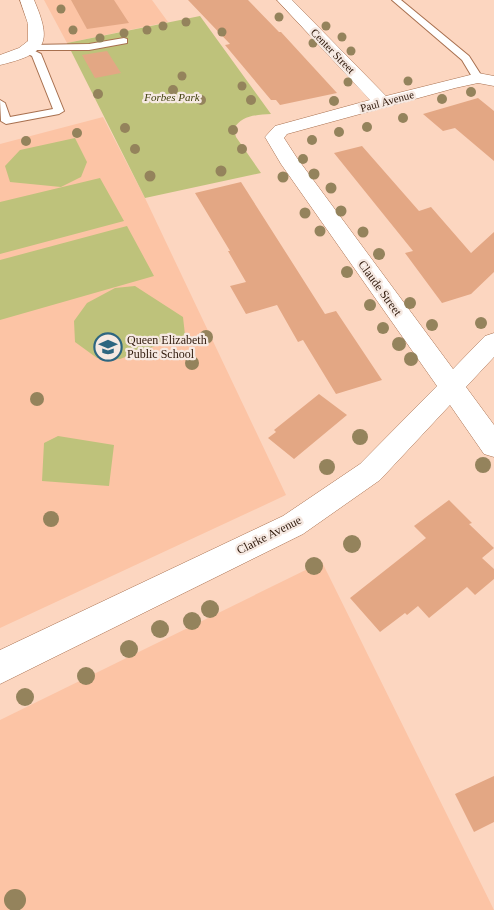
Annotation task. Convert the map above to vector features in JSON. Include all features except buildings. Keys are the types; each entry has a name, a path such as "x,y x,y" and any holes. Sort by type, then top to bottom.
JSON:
{"street":[{"path":"0,60 23,54 30,49 37,39 38,27 27,0"},
{"name":"Center Street","path":"284,0 382,102"},
{"name":"Paul Avenue","path":"281,130 382,102 486,80"},
{"name":"Claude Street","path":"281,130 274,137 288,160 494,446"},
{"name":"Clarke Avenue","path":"0,667 293,525 370,472 494,342"}],"lane":[{"path":"396,0 466,58 486,80"},
{"path":"30,49 88,47 124,41"},
{"path":"0,103 6,121 59,111 36,54 30,49"}],"shaded area":[{"path":"44,0 152,0 168,22 67,43"},
{"name":"Queen Elizabeth Public School","path":"103,117 145,198 286,495 0,628 0,144"},
{"path":"322,562 494,910 0,910 0,720"}],"green space":[{"name":"Forbes Park","path":"200,16 271,114 245,118 234,129 236,137 261,173 145,198 67,43"},
{"path":"75,138 87,162 81,177 61,187 10,182 5,166 20,150"},
{"path":"100,178 124,221 0,254 0,202"},
{"path":"127,226 154,276 0,320 0,260"},
{"path":"135,286 183,317 185,335 120,359 97,358 75,342 74,321 87,303 115,288"},
{"path":"58,436 114,445 109,486 42,481 44,443"}],"place":[{"name":"Queen Elizabeth Public School","path":"108,347"}]}
